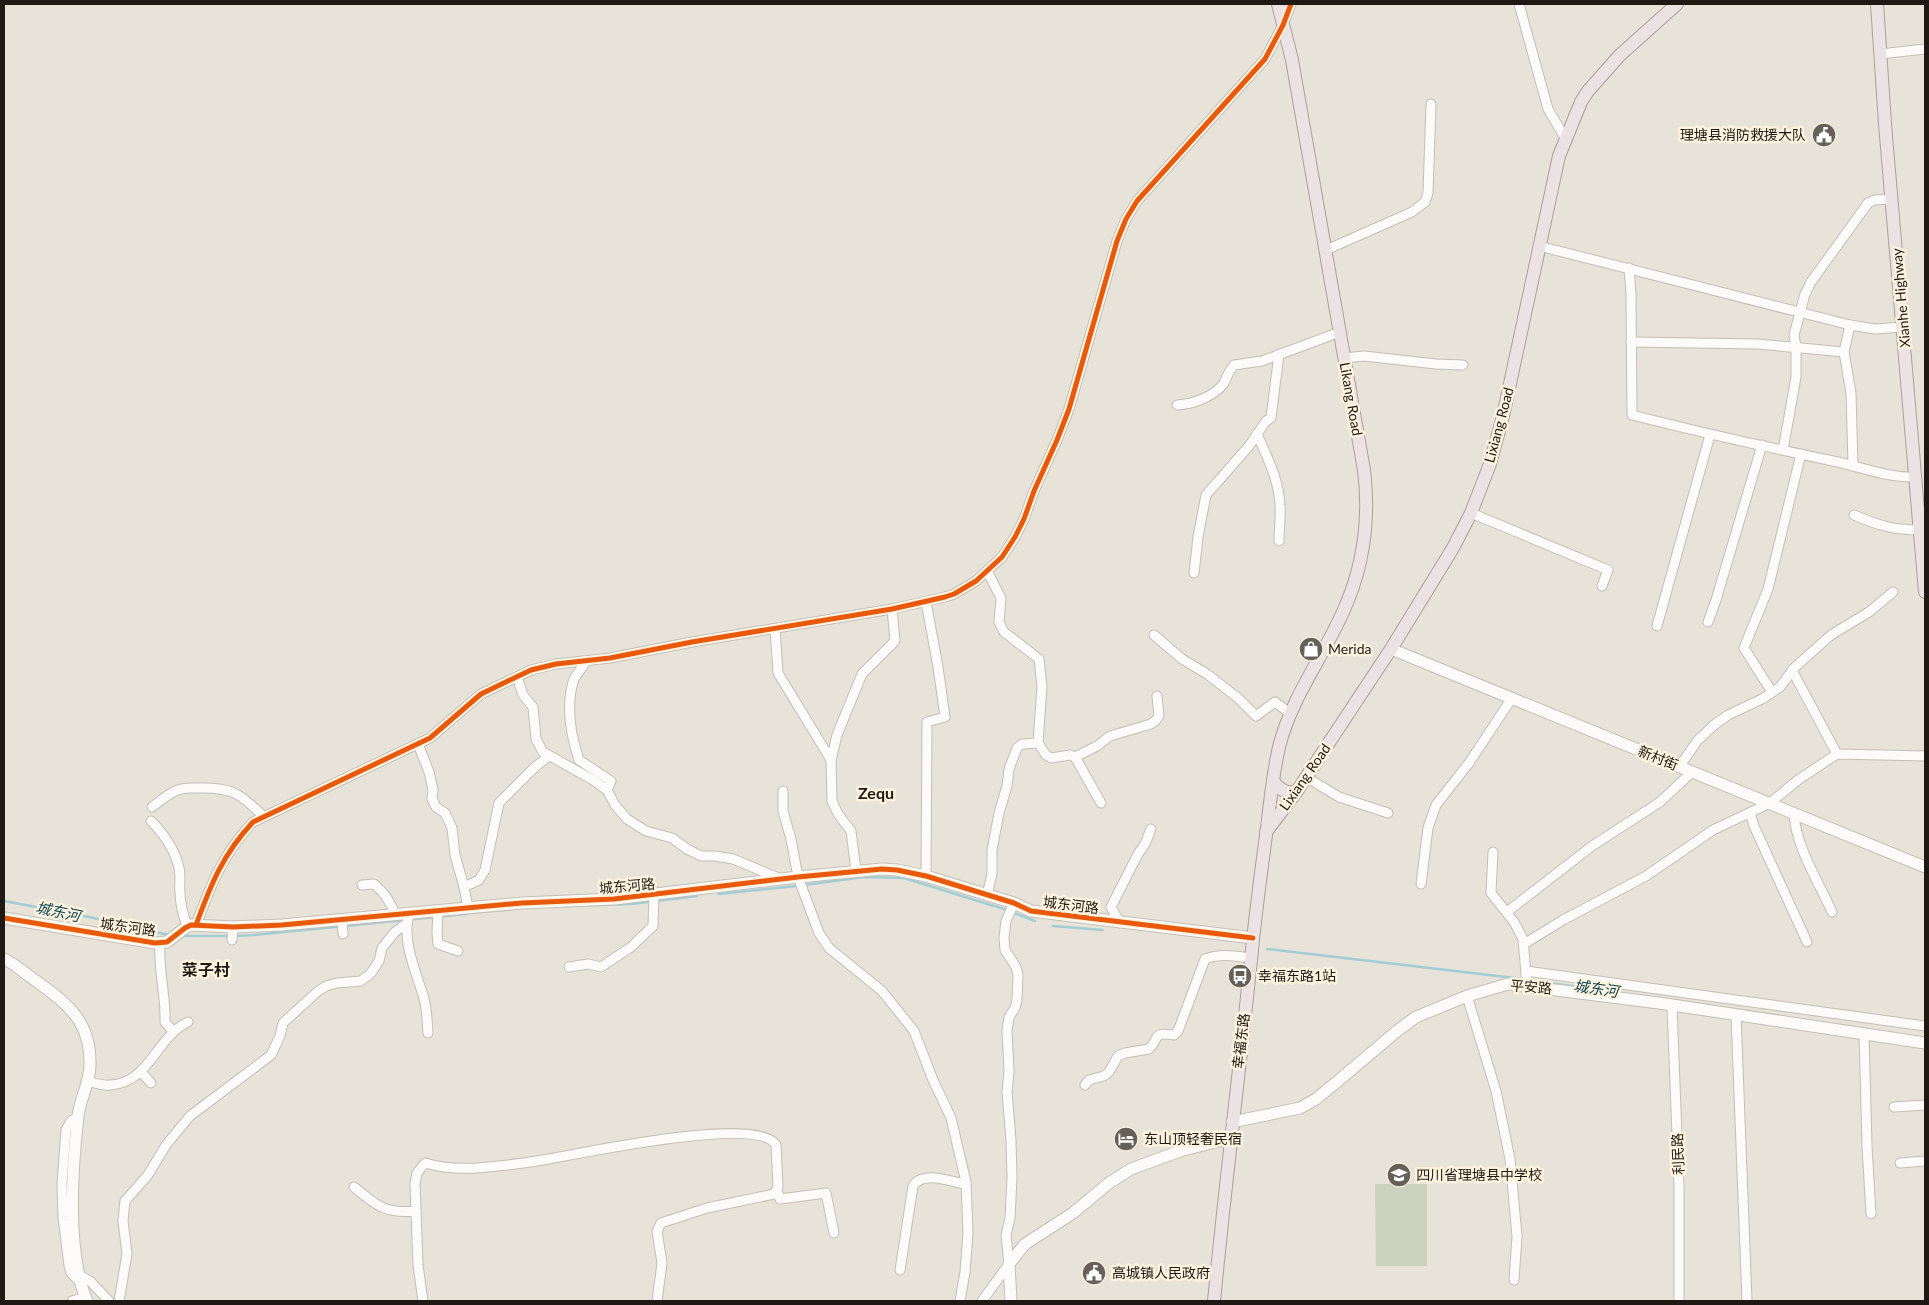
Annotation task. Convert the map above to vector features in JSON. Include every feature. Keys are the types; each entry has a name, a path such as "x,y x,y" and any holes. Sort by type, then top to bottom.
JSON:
{"main road":[{"name":"Likang Road","path":"1273,781 1279,748 1291,714 1302,687 1344,611 1358,573 1366,534 1366,490 1340,332 1292,60 1278,4"},
{"name":"Lixiang Road","path":"1266,832 1298,791 1391,649 1456,543 1471,513 1490,464 1499,432 1551,185 1565,138 1574,116 1588,90 1620,54 1677,4"},
{"name":"Xianhe Highway","path":"1877,4 1892,199 1924,559 1925,592"},
{"path":"1273,781 1283,790 1291,793 1298,791"},
{"name":"幸福东路","path":"1214,1301 1252,938 1273,781"}],"street":[{"path":"151,821 162,832 174,852 180,869 182,913 192,926 214,876 253,822 418,744 442,728 481,694 531,670 556,664 586,662 926,602 954,594 988,571 1002,556 1015,537 1057,440 1080,375 1117,241 1126,219 1137,201 1207,126 1265,59 1284,25 1291,4"},
{"path":"1519,4 1548,109 1565,138"},
{"path":"1880,54 1925,49"},
{"path":"1326,250 1412,212 1425,202 1428,194 1430,104"},
{"path":"1783,450 1796,377 1794,335 1805,294 1811,282 1868,203 1874,200 1892,199"},
{"path":"1539,246 1850,325 1875,329 1903,327"},
{"path":"1628,268 1632,415 1853,465 1896,477 1916,477"},
{"path":"1850,325 1844,352 1851,393 1853,465"},
{"path":"1177,405 1192,404 1215,392 1234,365 1262,360 1340,332"},
{"path":"1631,342 1758,344 1844,352"},
{"path":"1194,573 1198,537 1206,495 1249,446 1266,421 1271,418 1279,354"},
{"path":"1344,358 1364,356 1463,365"},
{"path":"1257,434 1274,474 1278,493 1280,504 1279,541"},
{"path":"1657,626 1710,434"},
{"path":"1708,622 1762,445"},
{"path":"1772,692 1744,648 1768,589 1801,454"},
{"path":"1471,513 1608,570 1602,586"},
{"path":"1854,515 1867,521 1902,530 1920,529"},
{"path":"988,571 1000,598 999,622 1004,632 1039,659 1042,686 1038,743 1046,755 1051,758 1070,755 1075,757 1101,803"},
{"path":"1679,767 1698,740 1714,725 1728,715 1780,687 1792,670 1831,635 1869,612 1893,592"},
{"path":"926,602 945,718 927,722 926,876"},
{"path":"856,871 851,831 838,814 832,801 831,760 837,736 862,674 895,641 892,609"},
{"path":"775,629 778,673 831,760"},
{"path":"1154,635 1182,659 1207,674 1238,698 1256,716 1275,702 1291,714"},
{"name":"新村街","path":"1391,649 1925,867"},
{"path":"586,662 574,680 570,703 571,724 579,760 611,780 607,790"},
{"path":"1792,670 1837,754"},
{"path":"517,677 523,695 533,707 536,739 543,752 607,790 615,805 627,819 646,831 672,838 686,849 701,856 733,859 781,879"},
{"path":"1075,757 1097,746 1110,736 1154,723 1159,716 1157,696"},
{"path":"1421,884 1428,828 1436,805 1469,763 1512,698"},
{"path":"988,895 992,874 992,850 999,813 1007,786 1009,769 1017,748 1022,744 1038,743"},
{"path":"418,744 429,772 433,790 432,799 436,806 445,813 452,828 455,855 468,908"},
{"path":"1524,944 1563,920 1646,876 1713,830 1770,804 1798,780 1837,754 1925,756"},
{"path":"464,887 480,880 485,870 499,803 535,767 549,756"},
{"path":"1507,912 1592,846 1660,802 1692,772"},
{"path":"1306,778 1339,797 1388,813"},
{"path":"152,807 178,790 226,789 245,798 263,816"},
{"path":"783,791 783,810 799,879 819,933 828,948 882,991 914,1031 933,1080 951,1118 966,1184 968,1233 965,1272 960,1301"},
{"path":"1750,813 1807,942"},
{"path":"1794,813 1794,825 1800,844 1832,912"},
{"path":"1120,923 1111,907 1138,854 1146,844 1151,829"},
{"path":"1493,852 1491,893 1507,912 1519,931 1524,944 1527,979 1925,1026"},
{"name":"城东河路","path":"4,918 160,943 167,942 192,926 233,933 282,925 395,915 408,918 438,916 468,908 522,903 614,899 654,900 781,879 799,879 856,871 898,870 926,876 988,895 1012,909 1252,938"},
{"path":"362,885 374,884 382,890 395,915"},
{"path":"569,967 588,964 601,967 631,947 653,926 654,900"},
{"path":"1011,1301 1006,1235 1010,1218 1011,1140 1007,1092 1007,1032 1010,1017 1017,1000 1018,975 1004,945 1004,931 1012,909"},
{"path":"438,916 438,944 458,951"},
{"path":"408,918 413,965 423,995 428,1033"},
{"path":"119,1301 127,1254 123,1221 125,1201 148,1175 166,1145 190,1116 271,1055 280,1036 283,1023 317,992 326,986 337,983 361,981 371,973 379,960 382,948 408,918"},
{"path":"342,920 343,934"},
{"path":"160,943 159,956 165,1022 173,1031"},
{"path":"1085,1085 1089,1080 1104,1076 1109,1072 1118,1056 1149,1049 1156,1036 1162,1034 1174,1035 1178,1031 1205,959 1215,955 1229,954 1251,958"},
{"path":"4,959 72,1009 81,1021 89,1049 90,1066 78,1117 73,1184 74,1229 80,1279 86,1299 72,1301"},
{"name":"平安路","path":"1232,1122 1295,1110 1306,1105 1338,1081 1407,1023 1425,1012 1467,996 1527,979 1672,1006 1925,1043"},
{"path":"1467,996 1496,1091 1510,1159 1517,1236 1514,1280"},
{"name":"利民路","path":"1672,1006 1679,1188 1679,1301"},
{"path":"1736,1015 1747,1301"},
{"path":"87,1082 110,1085 129,1080 142,1073 176,1027 188,1022"},
{"path":"1864,1034 1871,1214"},
{"path":"142,1073 152,1083"},
{"path":"1894,1107 1925,1105"},
{"path":"423,1301 418,1265 416,1177 425,1163 446,1168 476,1168 549,1159 663,1139 708,1134 751,1134 766,1138 776,1145 776,1192 778,1192 780,1199 826,1193 834,1234"},
{"path":"982,1301 1024,1244 1074,1213 1109,1183 1131,1169 1180,1151 1230,1138"},
{"path":"1900,1163 1925,1161"},
{"path":"900,1270 913,1186 916,1182 926,1178 966,1184"},
{"path":"354,1188 382,1209 396,1212 416,1210"},
{"path":"657,1301 662,1263 657,1231 661,1223 706,1208 772,1195 776,1192"},
{"path":"80,1279 90,1281 109,1301"}],"green space":[{"path":"1375,1184 1427,1184 1427,1266 1376,1266"}],"waterway":[{"name":"城东河","path":"804,885 864,877 904,878 1007,910"},
{"name":"城东河","path":"719,894 796,886"},
{"name":"城东河","path":"568,906 631,904 697,896"},
{"name":"城东河","path":"4,901 169,935"},
{"name":"城东河","path":"1012,912 1035,921"},
{"name":"城东河","path":"235,936 466,914"},
{"name":"城东河","path":"1053,926 1103,930"},
{"name":"城东河","path":"182,936 229,936"},
{"name":"城东河","path":"1267,949 1523,979"},
{"name":"城东河","path":"1529,980 1615,992"}],"cycle path":[{"path":"196,925 219,870 234,846 253,822 430,738 481,694 531,670 556,664 610,658 692,642 892,609 945,597 976,581 1002,557 1015,537 1057,440 1069,409 1117,241 1126,219 1137,201 1265,59 1283,25 1291,4"},
{"path":"4,918 155,943 167,942 191,925 233,927 282,925 522,903 614,899 882,869 926,876 1014,903 1031,911 1253,938"}],"place":[{"name":"理塘县消防救援大队","path":"1824,135"},
{"name":"Merida","path":"1311,649"},
{"name":"幸福东路1站","path":"1240,976"},
{"name":"东山顶轻奢民宿","path":"1126,1139"},
{"name":"四川省理塘县中学校","path":"1399,1175"},
{"name":"高城镇人民政府","path":"1094,1273"}],"district":[{"name":"Zequ","path":"876,793"},
{"name":"菜子村","path":"206,970"}]}
